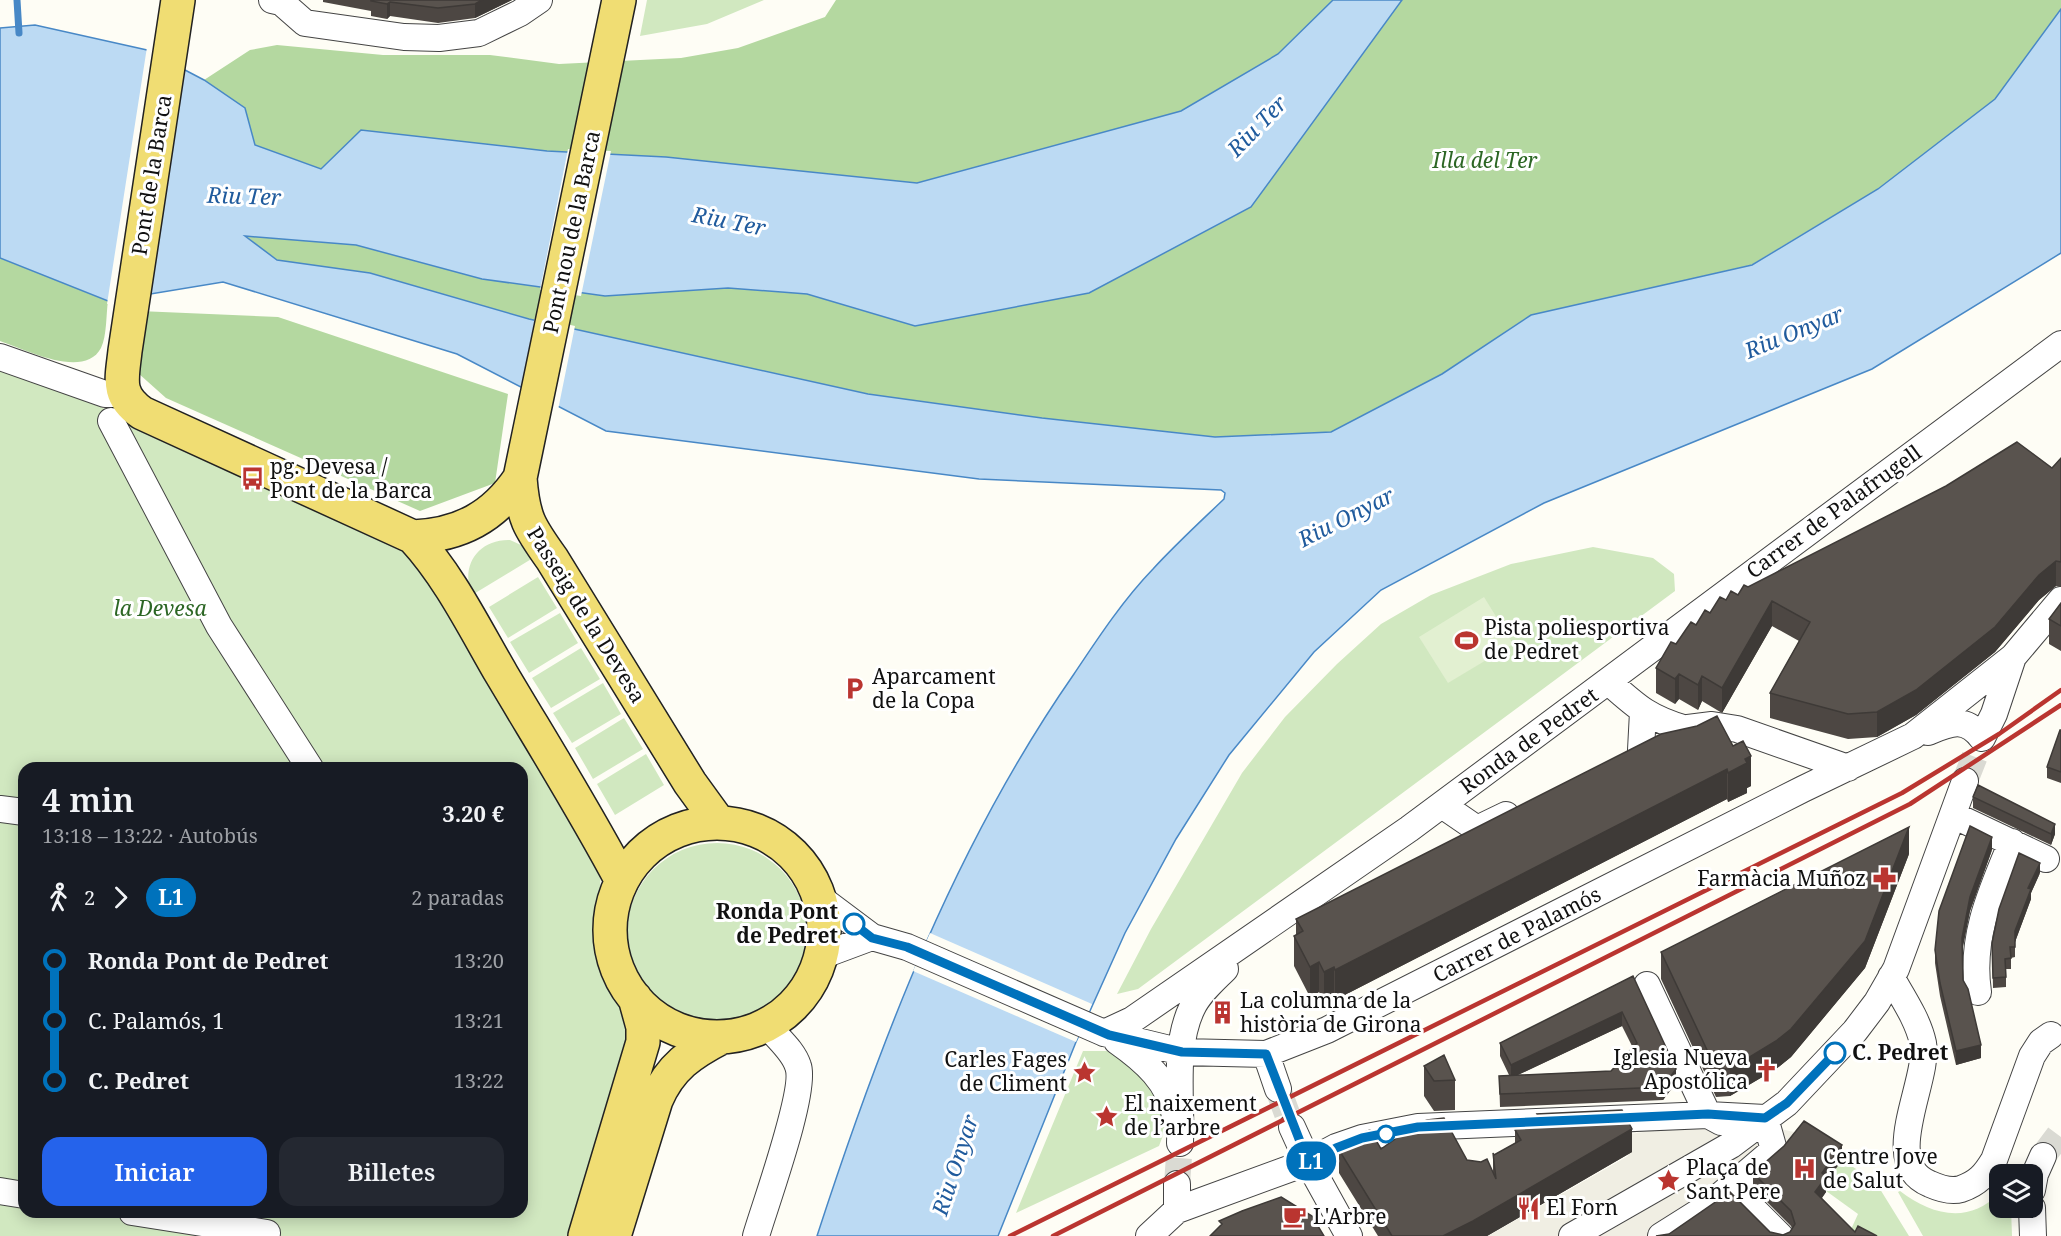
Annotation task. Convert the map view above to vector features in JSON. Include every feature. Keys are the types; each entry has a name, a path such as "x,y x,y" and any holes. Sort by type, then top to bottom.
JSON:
{"main road":[{"name":"Pont de la Barca","path":"117,407 178,0"},
{"name":"Pont nou de la Barca","path":"520,478 617,11"},
{"path":"117,407 128,404 142,413 413,537 438,567 600,837 622,881"},
{"path":"413,537 438,536 459,529 484,516 507,498 520,478"},
{"name":"Passeig de la Devesa","path":"520,478 527,524 552,559 690,783 719,823"},
{"path":"719,823 749,827 780,843 807,871 820,898 825,936 821,956 805,992 785,1013 767,1025 741,1035 722,1037 702,1036 675,1028 648,1012 635,999 619,974 611,946 611,916 622,881 640,855 663,837 690,826 719,823"},
{"path":"585,1236 643,1042 643,1027 635,999"},
{"path":"614,1236 656,1100 666,1080 686,1057 722,1037"}],"street":[{"path":"272,0 385,22"},
{"path":"304,8 305,23 404,37 440,38 479,33 520,13 539,0"},
{"name":"Carrer de Palafrugell","path":"1610,682 1634,661 2061,344"},
{"path":"0,357 95,390 117,407 219,626 306,762"},
{"path":"1913,736 2013,657 2061,600"},
{"path":"1913,736 1955,721 1967,723 1982,738 1994,714 2013,657"},
{"name":"Ronda de Pedret","path":"1099,1031 1132,1020 1279,920 1610,682 1643,712 1657,720 1686,729"},
{"path":"1643,712 1630,755 1686,729 1712,724 1737,729 1848,768"},
{"name":"Carrer de Palamós","path":"1099,1031 1182,1052 1266,1054 1327,1030 1913,736"},
{"path":"1572,1236 1731,1145 1787,1103 1826,1064 1878,1002 1892,977 1965,781"},
{"name":"Ronda de Pedret","path":"1442,805 1477,829 1528,804"},
{"path":"0,808 18,811"},
{"path":"1953,815 2046,859"},
{"path":"1978,992 1975,970 1978,930 2012,842"},
{"path":"820,898 872,938 907,947 1099,1031"},
{"name":"Ronda de Pedret","path":"1099,1031 1137,1055 1154,1072 1172,1099 1180,1143 1182,1052 1185,1028 1192,1008 1203,993 1279,920"},
{"path":"821,956 872,938"},
{"path":"1892,977 1923,1045 1922,1066 1909,1124 1906,1150 1912,1168 1925,1182 1939,1188 1956,1190 1973,1185 1985,1175 1994,1160 2032,1056 2050,1035"},
{"path":"1647,985 1708,1114 1726,1126 1731,1145"},
{"path":"756,1236 800,1092 798,1066 793,1056 767,1025"},
{"path":"1266,1054 1278,1089"},
{"path":"1149,1236 1177,1210 1308,1162 1362,1138 1418,1127 1708,1114 1765,1118"},
{"path":"1661,1236 1707,1207 1774,1149 1765,1118"},
{"path":"1292,1128 1349,1236"},
{"path":"2039,1164 2043,1156"},
{"path":"1177,1184 1177,1210"},
{"path":"1731,1187 1779,1236"},
{"path":"0,1191 18,1194"},
{"path":"186,1218 268,1227"},
{"path":"2032,1218 2033,1236"}],"green space":[{"path":"647,0 764,0 707,24 640,36"},
{"path":"836,0 1333,0 1278,54 1181,111 917,183 666,157 547,151 321,169 255,145 245,108 204,80 250,50 277,45 383,55 490,55 559,64 681,58 738,48 825,17"},
{"name":"Illa del Ter","path":"1402,0 2061,0 2061,9 1995,99 1878,189 1751,265 1531,315 1442,374 1331,432 1215,437 1042,418 868,394 529,319 370,273 277,260 244,235 356,245 482,279 605,296 728,288 807,294 915,326 1251,207"},
{"path":"0,258 108,301 103,343 93,357 81,362 53,360 0,341"},
{"path":"139,311 278,317 508,394 495,483 420,511 166,398 138,373"},
{"name":"la Devesa","path":"0,369 111,411 414,551 601,868 597,954 628,1016 633,1046 572,1236 0,1236"},
{"path":"510,540 521,545 533,558 472,595 468,574 475,556 489,544"},
{"path":"1593,547 1653,558 1674,574 1675,591 1138,989 1117,994 1151,929 1242,773 1285,717 1337,664 1381,624 1431,595 1511,564"},
{"path":"538,577 557,608 508,638 489,607"},
{"name":"Pista poliesportiva de Pedret","path":"1484,597 1513,644 1448,683 1419,637"},
{"path":"560,613 578,643 529,673 510,642"},
{"path":"581,648 600,679 551,708 532,678"},
{"path":"603,683 621,714 572,743 553,713"},
{"path":"624,718 643,749 593,779 575,748"},
{"path":"646,754 664,785 615,815 597,784"},
{"path":"717,843 751,850 767,858 780,870 792,883 800,899 807,933 800,967 792,983 780,996 767,1008 751,1016 717,1023 683,1016 667,1008 654,996 642,983 634,967 627,933 634,899 642,883 654,870 667,858 683,850"},
{"path":"1083,1051 1107,1051 1129,1060 1162,1101 1167,1125 1159,1146 1016,1213"},
{"path":"1842,1160 1875,1181 1909,1236 1848,1236 1858,1214 1822,1188"},
{"path":"1900,1191 1924,1206 1950,1213 1975,1210 1989,1201 1989,1218 2011,1218 2012,1236 1923,1236 1898,1192"}],"shaded area":[{"name":"Plaça de Sant Pere","path":"1749,1122 1799,1133 1761,1173 1678,1236 1488,1236 1628,1156 1623,1135 1705,1123"}],"water":[{"path":"1333,0 1402,0 1251,207 1089,293 915,326 807,294 728,288 605,296 482,279 356,245 245,236 277,260 370,273 529,319 868,394 1042,418 1215,437 1331,432 1442,374 1531,315 1752,265 1878,189 1995,99 2061,9 2061,253 1872,369 1544,503 1381,590 1314,652 1229,755 1176,839 1125,933 1076,1042 998,1236 817,1236 867,1089 895,1017 957,875 993,806 1031,739 1131,593 1224,499 1225,493 1221,490 979,479 606,431 457,354 223,282 108,301 0,258 0,28 35,25 147,50 204,80 245,108 255,145 321,169 361,130 547,151 666,157 917,183 1181,111 1278,54"}],"pier":[{"path":"147,47 179,64 142,298 107,304"},
{"path":"568,149 611,151 581,296 540,290"},
{"path":"535,317 575,326 558,410 521,390"},
{"path":"930,933 1092,1004 1076,1042 913,971"}],"building":[{"path":"371,0 482,0 475,4 438,8 390,2 387,4"},
{"path":"2017,442 2052,468 2061,458 2061,562 2056,561 2039,575 1995,627 1916,690 1877,712 1848,714 1770,693 1810,622 1772,601 1722,688 1702,676 1698,685 1679,674 1675,679 1656,668 1671,642 1676,644 1691,622 1696,625 1705,610 1710,613 1720,597 1726,600 1731,591 1738,595 1744,585 1748,587 1946,486"},
{"path":"2061,603 2061,626 2049,619"},
{"path":"1717,716 1733,746 1743,741 1751,756 1745,759 1747,763 1728,773 1727,769 1335,970 1334,967 1324,972 1319,962 1310,967 1294,936 1303,931 1296,919 1661,734 1697,726"},
{"path":"2061,730 2061,772 2047,767"},
{"path":"1978,785 2055,824 2051,834 1973,797"},
{"path":"1970,826 1992,837 1970,897 1962,938 1963,980 1968,989 1981,1045 1956,1051 1940,983 1935,950 1939,911"},
{"path":"1909,827 1865,941 1791,1029 1776,1041 1730,1069 1716,1069 1661,952"},
{"path":"2019,853 2040,863 2028,888 2031,889 2015,931 2015,947 2010,947 2011,958 2005,959 2006,977 1993,978 1992,943 1999,909"},
{"path":"1633,976 1676,1069 1663,1087 1500,1094 1499,1076 1611,1071 1637,1043 1622,1012 1511,1065 1500,1043"},
{"path":"1444,1055 1455,1080 1434,1081 1424,1066"},
{"path":"1622,1110 1632,1129 1443,1236 1392,1236 1339,1150 1342,1141 1370,1130 1381,1149 1415,1125 1427,1120 1444,1118 1467,1160 1481,1162 1487,1159 1496,1179 1493,1153 1494,1155 1521,1140 1515,1130 1539,1117 1537,1114"},
{"path":"1804,1121 1842,1145 1822,1173 1826,1177 1815,1192 1855,1232 1858,1226 1877,1236 1656,1236 1669,1234 1730,1192 1770,1232 1783,1235 1790,1232 1795,1224 1791,1211 1753,1173 1784,1146"},
{"path":"1281,1197 1312,1216 1324,1236 1210,1236 1222,1224 1219,1221"}],"waterway":[{"path":"17,0 19,33"}],"tunnel":[{"path":"1965,781 1982,738"},
{"path":"1278,1089 1292,1127"},
{"path":"2043,1156 2061,1132"},
{"path":"1177,1184 1180,1143"}],"railway":[{"path":"1010,1236 1902,793 1999,734 2061,690"},
{"path":"1053,1236 1910,804 2061,705"}],"bus line":[{"name":"L1","path":"854,924 872,938 907,947 1109,1035 1182,1052 1232,1055 1266,1054 1292,1128 1308,1162 1362,1138 1418,1127 1625,1120 1708,1114 1765,1118 1787,1103 1835,1053"}],"place":[{"name":"pg. Devesa / Pont de la Barca","path":"252,479"},
{"name":"Pista poliesportiva de Pedret","path":"1466,640"},
{"name":"Aparcament de la Copa","path":"854,689"},
{"name":"Farmàcia Muñoz","path":"1884,879"},
{"name":"Ronda Pont de Pedret","path":"854,924"},
{"name":"La columna de la història de Girona","path":"1222,1013"},
{"name":"C. Pedret","path":"1835,1053"},
{"name":"Iglesia Nueva Apostólica","path":"1766,1070"},
{"name":"Carles Fages de Climent","path":"1085,1072"},
{"name":"El naixement de l’arbre","path":"1106,1116"},
{"name":"Centre Jove de Salut","path":"1805,1169"},
{"name":"Plaça de Sant Pere","path":"1668,1180"},
{"name":"El Forn","path":"1528,1208"},
{"name":"L'Arbre","path":"1295,1217"}],"water label":[{"name":"Riu Ter","path":"1257,126"},
{"name":"Riu Ter","path":"244,196"},
{"name":"Riu Ter","path":"729,221"},
{"name":"Riu Onyar","path":"1794,332"},
{"name":"Riu Onyar","path":"1346,517"},
{"name":"Riu Onyar","path":"955,1165"}]}
